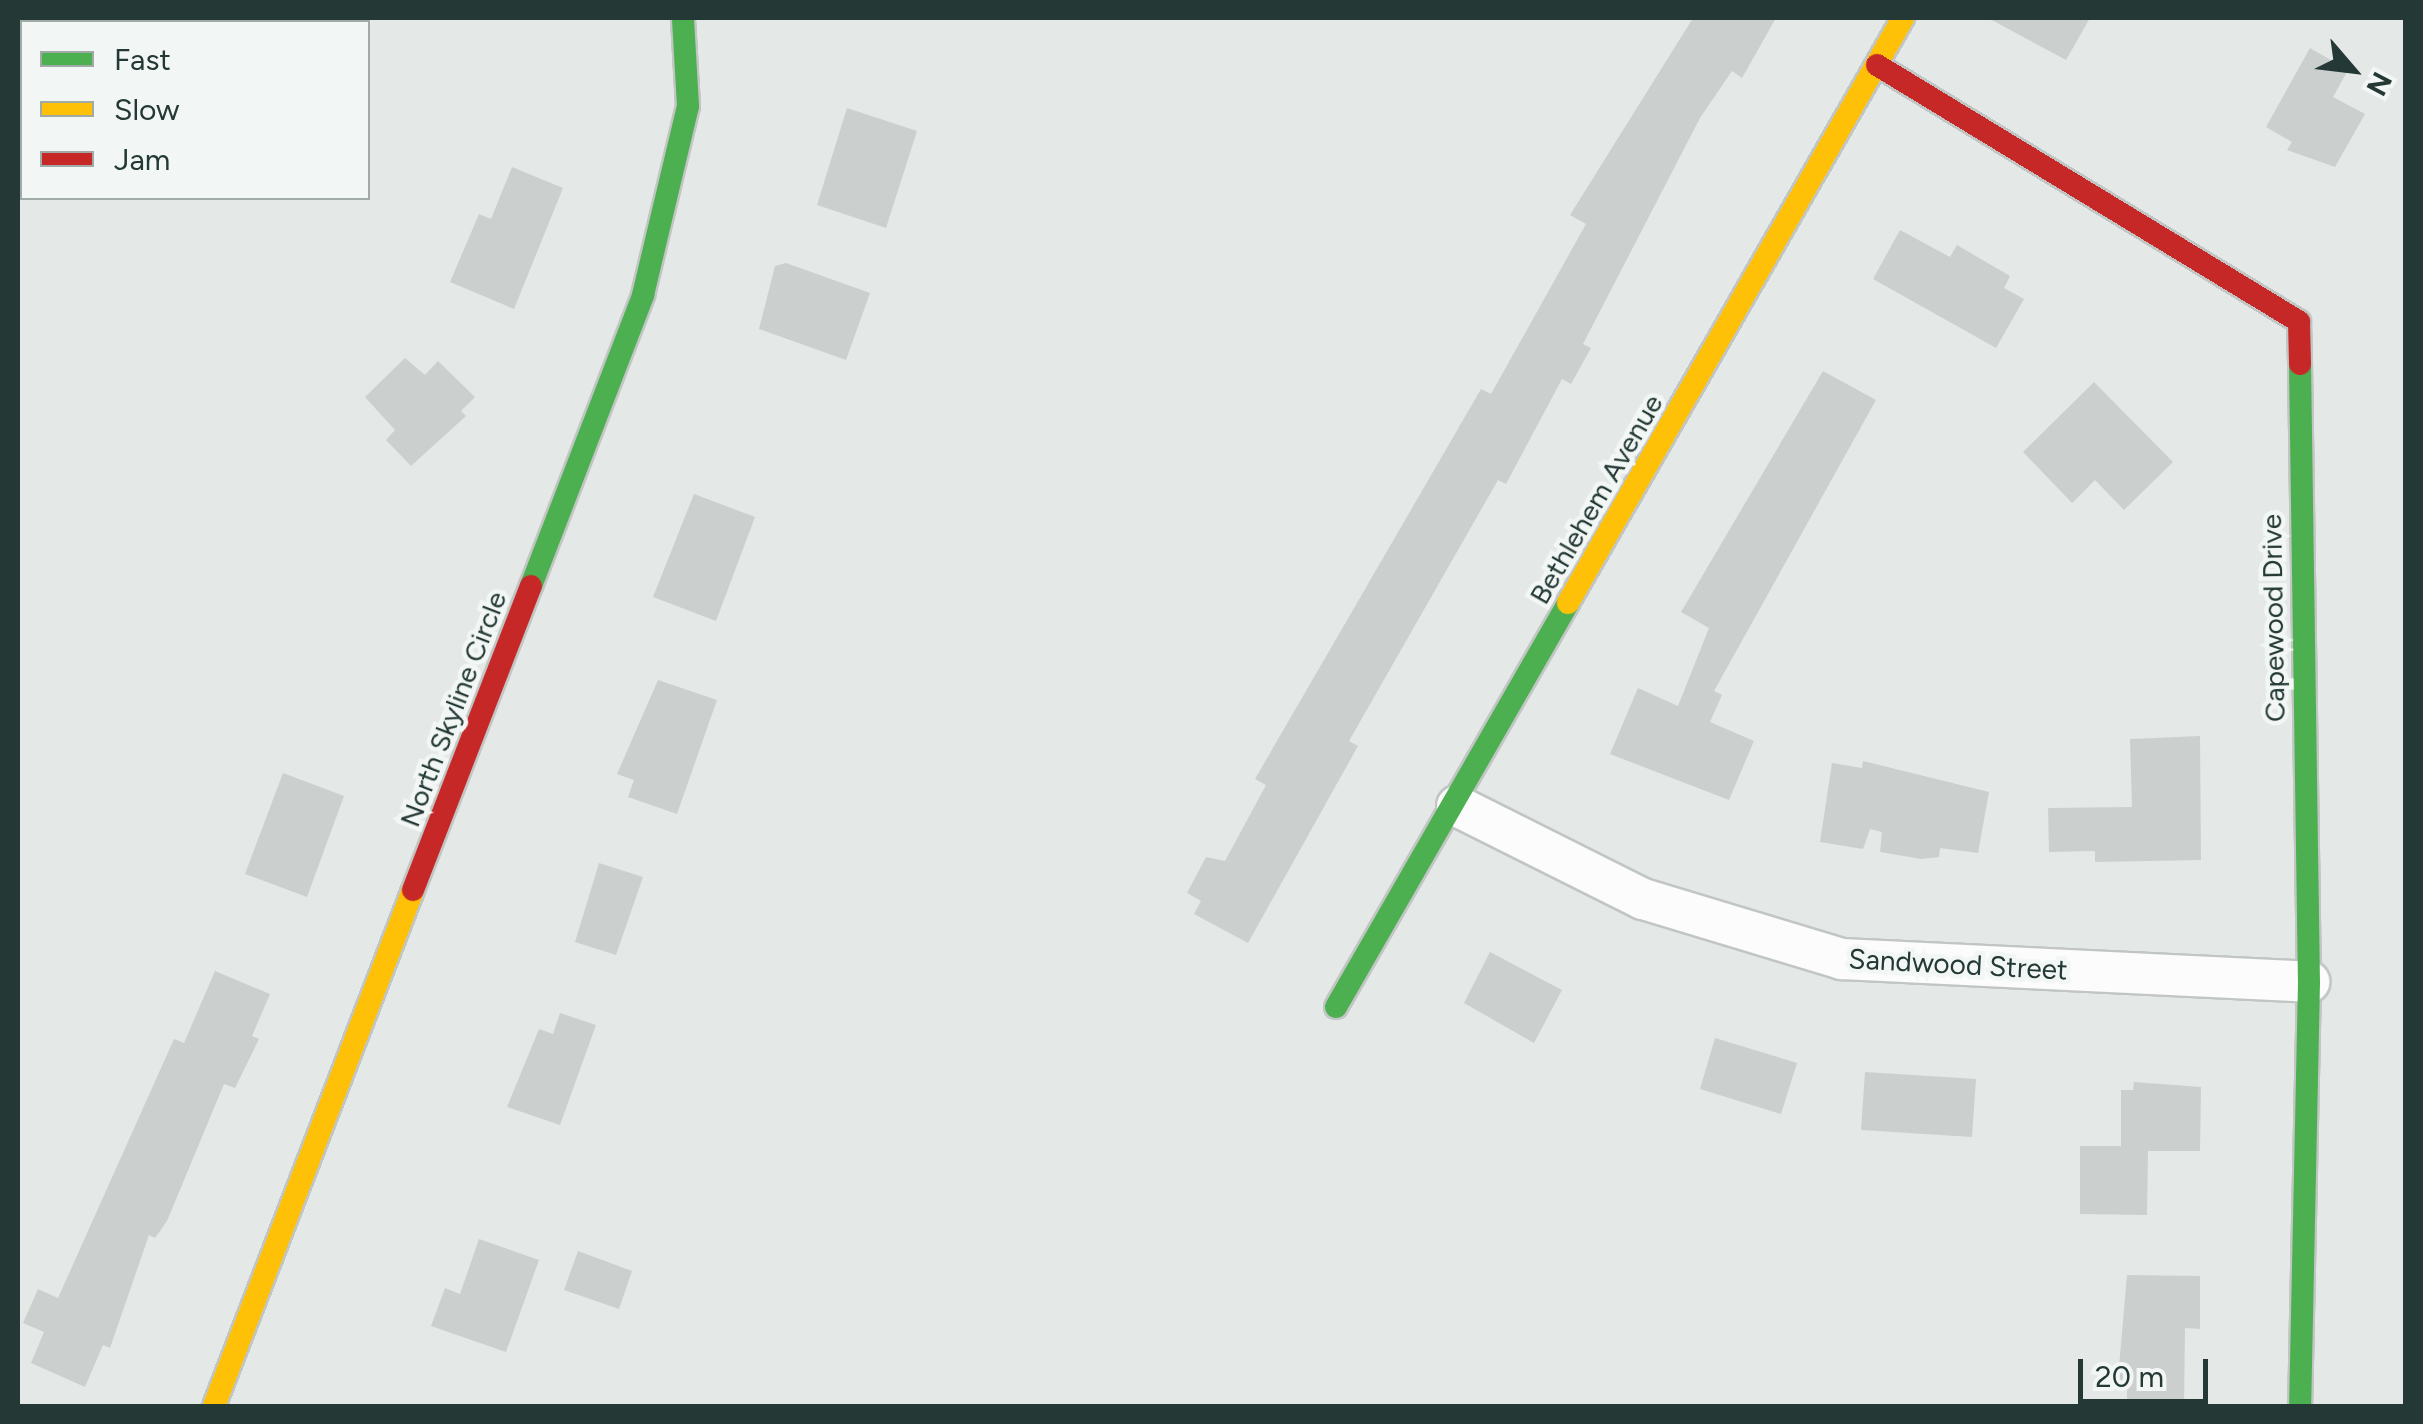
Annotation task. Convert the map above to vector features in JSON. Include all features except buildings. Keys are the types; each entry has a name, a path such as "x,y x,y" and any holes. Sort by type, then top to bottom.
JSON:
{"street":[{"name":"North Skyline Circle","path":"214,1406 643,295 688,106 683,18"},
{"name":"Bethlehem Avenue","path":"1336,1007 1457,806 1903,18"},
{"name":"Capewood Drive","path":"1877,65 2298,322 2309,982 2300,1406"},
{"name":"Sandwood Street","path":"1457,806 1643,900 1842,958 2309,982"}],"traffic: fast":[{"path":"531,586 643,295 688,106 683,18"},
{"path":"2300,364 2309,982 2300,1406"},
{"path":"1336,1007 1568,603"}],"traffic: slow":[{"path":"1568,603 1903,18"},
{"path":"214,1406 413,890"}],"traffic: jam":[{"path":"1877,65 2299,322 2300,364"},
{"path":"413,890 531,586"}]}
